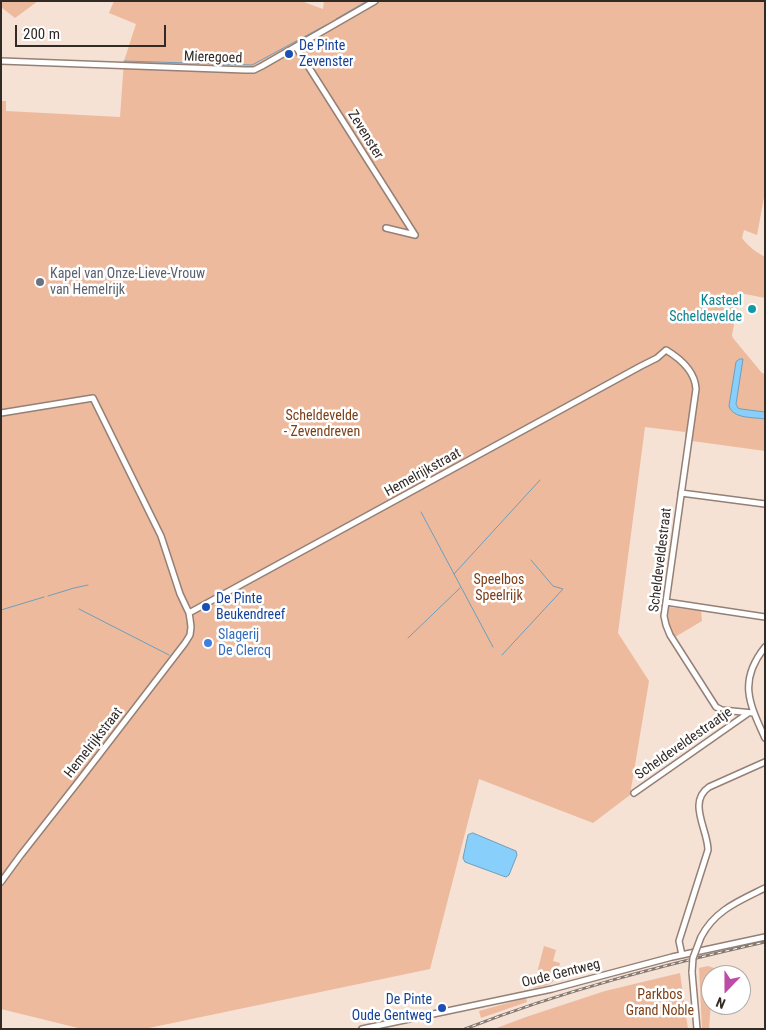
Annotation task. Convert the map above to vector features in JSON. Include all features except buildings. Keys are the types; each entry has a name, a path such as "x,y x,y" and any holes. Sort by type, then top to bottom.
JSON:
{"street":[{"name":"Mieregoed","path":"1,61 254,70 375,1"},
{"name":"Zevenster","path":"296,47 414,235 386,228"},
{"name":"Scheldeveldestraat","path":"666,350 676,356 686,366 696,384 664,616 666,625 670,635 716,707 722,710 750,713"},
{"name":"Hemelrijkstraat","path":"189,613 657,358 666,350"},
{"name":"Hemelrijkstraat","path":"1,413 92,398 161,536 183,603 189,613 191,627 190,636 185,643 1,882"},
{"path":"682,493 765,504"},
{"path":"666,602 765,617"},
{"path":"765,647 757,657 749,677 748,686 750,713 765,738"},
{"name":"Scheldeveldestraatje","path":"634,793 750,713"},
{"path":"682,955 679,941 708,850 699,807 700,798 709,787 765,762"},
{"path":"696,1029 692,972 693,958 701,937 713,919 725,909 765,888"},
{"name":"Oude Gentweg","path":"362,1029 552,988 682,955 765,937"}],"green space":[{"path":"1,1 38,1 15,18 1,7"},
{"name":"Scheldevelde - Zevendreven","path":"114,1 301,1 323,9 324,1 765,1 765,192 757,235 744,230 742,238 752,249 765,257 765,298 740,294 732,335 762,373 765,374 765,412 741,409 736,404 742,359 729,406 739,415 765,419 765,451 685,440 685,432 645,427 618,633 649,681 630,795 593,823 479,779 430,969 144,1029 82,1029 1,1009 1,101 6,101 6,111 120,117 124,61 136,24 109,13"},
{"path":"669,607 701,611 702,621 675,637 669,623"},
{"path":"544,946 556,950 553,961 560,963 555,979 552,982 545,986 533,988"},
{"path":"699,968 701,968 701,1009"},
{"name":"Parkbos Grand Noble","path":"680,973 688,1029 494,1029 605,991"},
{"path":"526,998 527,1002 481,1018 479,1011"},
{"path":"701,1015 710,1015 709,1029 702,1029"}],"water":[{"path":"743,359 736,404 741,409 765,412 765,419 739,415 731,410 729,406 736,362"},
{"path":"473,833 516,851 517,855 509,875 506,877 465,862 463,858 468,835"}],"waterway":[{"path":"336,19 367,1"},
{"path":"124,61 252,65 326,25"},
{"path":"454,574 540,480"},
{"path":"421,512 493,647"},
{"path":"502,655 563,589 553,586 531,560"},
{"path":"48,596 88,585"},
{"path":"408,638 460,588"},
{"path":"1,610 44,597"},
{"path":"79,609 169,655"}],"railway":[{"path":"465,1029 538,1003 613,980 765,942"}],"place":[{"name":"De Pinte Zevenster","path":"289,54"},
{"name":"Kapel van Onze-Lieve-Vrouw van Hemelrijk","path":"40,282"},
{"name":"Kasteel Scheldevelde","path":"752,309"},
{"name":"De Pinte Beukendreef","path":"206,607"},
{"name":"Slagerij De Clercq","path":"208,643"},
{"name":"De Pinte Oude Gentweg","path":"442,1008"}],"park label":[{"name":"Speelbos Speelrijk","path":"499,588"}]}
